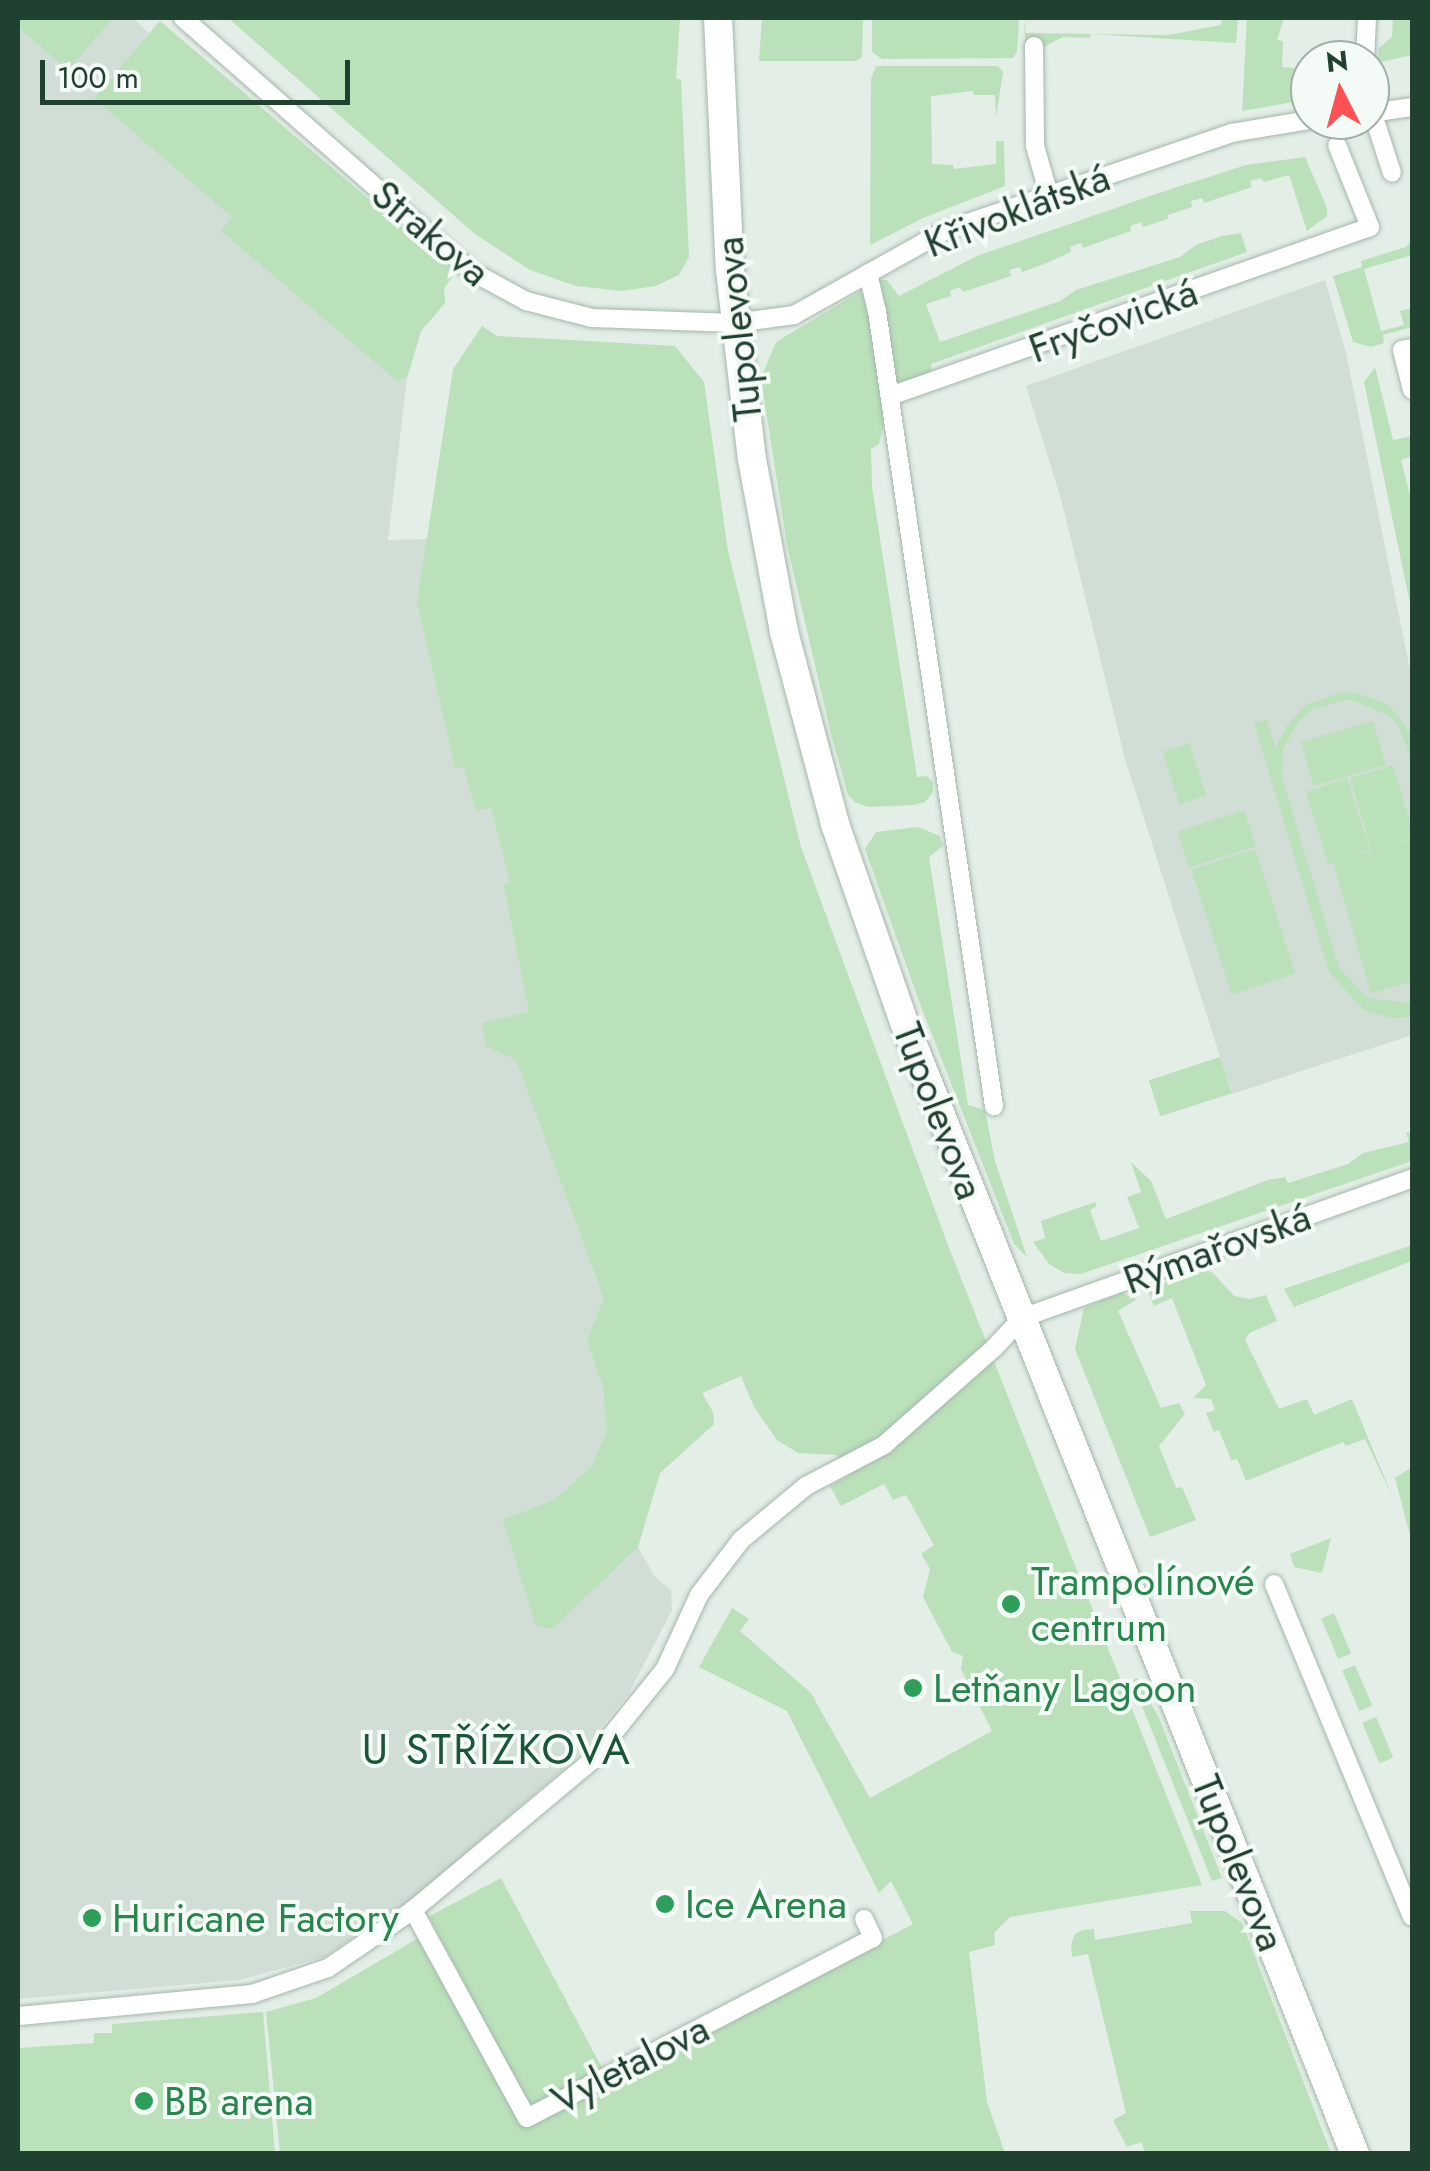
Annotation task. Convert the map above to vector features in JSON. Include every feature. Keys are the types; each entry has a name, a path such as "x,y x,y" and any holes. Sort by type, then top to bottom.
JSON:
{"main road":[{"name":"Tupolevova","path":"718,18 735,323 752,459 780,615 835,824 904,1022 1355,2154"}],"street":[{"name":"Strakova","path":"182,18 470,271 496,288 545,307 592,318 735,323"},
{"path":"1034,46 1035,146 1049,195"},
{"name":"Křivoklátská","path":"735,323 794,315 944,231 1232,133 1290,123"},
{"path":"1380,140 1392,173"},
{"name":"Fryčovická","path":"890,396 1370,228 1338,145"},
{"path":"868,272 890,396"},
{"path":"1408,349 1412,390"},
{"name":"Tupolevova","path":"890,396 994,1106"},
{"name":"Rýmařovská","path":"1022,1318 1412,1178"},
{"path":"19,2016 252,1994 328,1968 413,1910 590,1762 665,1669 699,1595 742,1540 806,1486 884,1445 994,1348 1022,1318"},
{"path":"1274,1584 1412,1917"},
{"name":"Vyletalova","path":"413,1910 527,2118 873,1938 864,1920"}],"shaded area":[{"path":"18,18 133,18 149,33 160,21 455,273 444,288 445,303 421,331 407,378 388,540 429,539 417,603 455,767 464,767 491,808 510,883 503,885 529,1012 516,1059 604,1299 713,1412 714,1424 660,1473 651,1499 638,1547 655,1577 671,1590 672,1610 629,1693 571,1763 415,1896 324,1957 239,1980 18,1999"},
{"path":"1325,280 1346,353 1412,680 1412,1035 1232,1094 1125,759 1061,499 1026,386"}],"green space":[{"path":"18,18 113,18 68,70 18,27"},
{"path":"228,18 680,18 676,78 681,80 689,257 679,275 655,286 622,291 576,286 530,270 475,234"},
{"path":"762,18 863,18 862,57 856,61 759,61"},
{"path":"872,18 1019,18 1017,52 1013,58 882,59 872,52"},
{"path":"1024,18 1026,33 1168,35 1221,25 1222,18 1238,18 1236,43 1091,34 1090,38 1063,37 1026,56"},
{"path":"1247,18 1284,18 1277,40 1283,41 1282,67 1290,68 1290,103 1242,111"},
{"path":"1393,18 1412,18 1412,55 1390,60 1388,40"},
{"path":"160,21 455,273 444,288 445,303 421,331 407,378 396,380 221,231 232,217 94,98"},
{"path":"876,66 998,66 1003,72 996,117 995,95 974,95 973,91 931,96 932,164 953,165 954,169 996,164 996,141 1004,141 1005,186 923,218 870,245 871,79"},
{"path":"1305,157 1327,208 1327,216 1307,231 1289,175 1264,182 1261,178 1250,181 1252,187 1204,203 1202,198 1191,201 1192,207 1168,215 1168,219 1143,227 1141,222 1130,226 1131,231 1083,248 1081,243 1047,263 1022,272 1020,267 1009,270 1011,276 963,292 960,287 950,291 951,296 926,304 940,342 1060,301 1076,290 1180,257 1196,245 1222,236 1241,233 1247,252 931,364 932,371 888,406 879,444 871,449 872,487 917,777 927,776 933,782 933,792 925,802 914,805 869,807 856,803 848,795 831,734 787,545 761,378 776,342 879,280 887,280 899,296 977,256 1159,193 1246,165"},
{"path":"1412,240 1412,255 1364,269 1381,331 1404,325 1400,311 1412,308 1412,327 1383,335 1384,343 1371,347 1353,342 1333,276 1362,267 1361,261 1406,247"},
{"path":"482,326 497,336 675,346 704,382 728,551 801,847 949,1248 1202,1885 1010,1917 994,1933 995,1945 969,1952 987,2102 1005,2153 280,2153 266,2012 316,1998 422,1936 528,2127 913,1924 891,1881 879,1893 787,1711 699,1667 732,1608 749,1619 740,1631 811,1693 870,1798 992,1731 961,1669 963,1656 952,1652 923,1597 930,1569 921,1554 934,1545 906,1495 893,1500 884,1484 841,1506 830,1486 850,1475 837,1455 798,1453 777,1440 754,1407 741,1376 702,1393 713,1412 714,1424 660,1473 638,1547 552,1629 536,1626 503,1520 554,1500 591,1467 607,1433 603,1386 587,1340 604,1299 516,1060 486,1046 482,1023 529,1012 503,884 510,883 491,808 476,811 464,768 455,768 417,603 453,369"},
{"path":"1375,367 1393,440 1412,436 1412,456 1401,460 1412,503 1412,613 1364,382"},
{"path":"1341,692 1360,694 1390,706 1412,735 1412,763 1398,725 1388,715 1349,699 1313,709 1299,721 1283,749 1282,777 1339,968 1368,998 1412,1003 1412,1017 1392,1018 1364,1010 1329,972 1254,723 1267,720 1275,748 1287,725 1305,705"},
{"path":"1373,721 1386,765 1314,786 1301,742"},
{"path":"1189,743 1206,795 1179,804 1162,752"},
{"path":"1393,765 1412,829 1412,838 1391,845 1410,840 1412,847 1412,981 1371,993 1333,863 1328,863 1306,792 1347,778 1370,850 1350,857 1372,851 1350,778"},
{"path":"1244,810 1256,846 1189,868 1177,832"},
{"path":"918,827 940,836 943,846 929,857 968,1105 985,1110 995,1161 1027,1257 1014,1244 920,1004 865,849 876,832"},
{"path":"1255,849 1295,974 1232,994 1191,870"},
{"path":"1220,1057 1232,1093 1160,1116 1149,1080"},
{"path":"1406,1132 1412,1133 1412,1161 1081,1274 1064,1273 1049,1264 1033,1242 1045,1238 1041,1221 1095,1202 1097,1206 1090,1210 1101,1241 1139,1228 1127,1197 1141,1192 1131,1162 1151,1181 1166,1219 1268,1180 1285,1177 1288,1183 1348,1164 1363,1153 1409,1142"},
{"path":"1412,1245 1412,1261 1294,1307 1284,1289"},
{"path":"1199,1266 1213,1273 1234,1296 1250,1299 1266,1295 1277,1321 1249,1333 1245,1340 1279,1409 1307,1399 1314,1415 1352,1399 1393,1498 1365,1439 1346,1446 1343,1442 1246,1481 1237,1459 1231,1460 1219,1430 1214,1432 1206,1413 1215,1410 1211,1399 1193,1398 1206,1385 1172,1298 1154,1306 1149,1294 1155,1281"},
{"path":"1121,1293 1137,1299 1118,1311 1161,1408 1179,1403 1185,1414 1159,1446 1176,1488 1182,1487 1196,1520 1150,1537 1075,1349 1084,1308"},
{"path":"1412,1467 1412,1543 1395,1478"},
{"path":"1331,1538 1322,1573 1294,1567 1290,1554"},
{"path":"1334,1613 1351,1654 1338,1659 1321,1618"},
{"path":"1355,1665 1372,1706 1359,1711 1342,1670"},
{"path":"1137,1678 1159,1718 1222,1878 1212,1881 1132,1681"},
{"path":"1376,1717 1393,1758 1379,1763 1362,1723"},
{"path":"501,1878 602,2069 530,2107 429,1916"},
{"path":"1190,1911 1225,1911 1242,1923 1331,2153 1146,2154 1141,2142 1127,2147 1113,2120 1126,2113 1088,1954 1072,1957 1071,1944 1075,1934 1083,1930 1094,1929 1095,1940 1192,1923"},
{"name":"BB arena","path":"263,2012 275,2153 18,2153 18,2048 94,2043 94,2033 112,2033 112,2024"}],"place":[{"name":"Trampolínové centrum","path":"1011,1604"},
{"name":"Letňany Lagoon","path":"913,1688"},
{"name":"Ice Arena","path":"665,1904"},
{"name":"Huricane Factory","path":"92,1918"},
{"name":"BB arena","path":"144,2101"}],"district":[{"name":"U STŘÍŽKOVA","path":"497,1750"}]}
